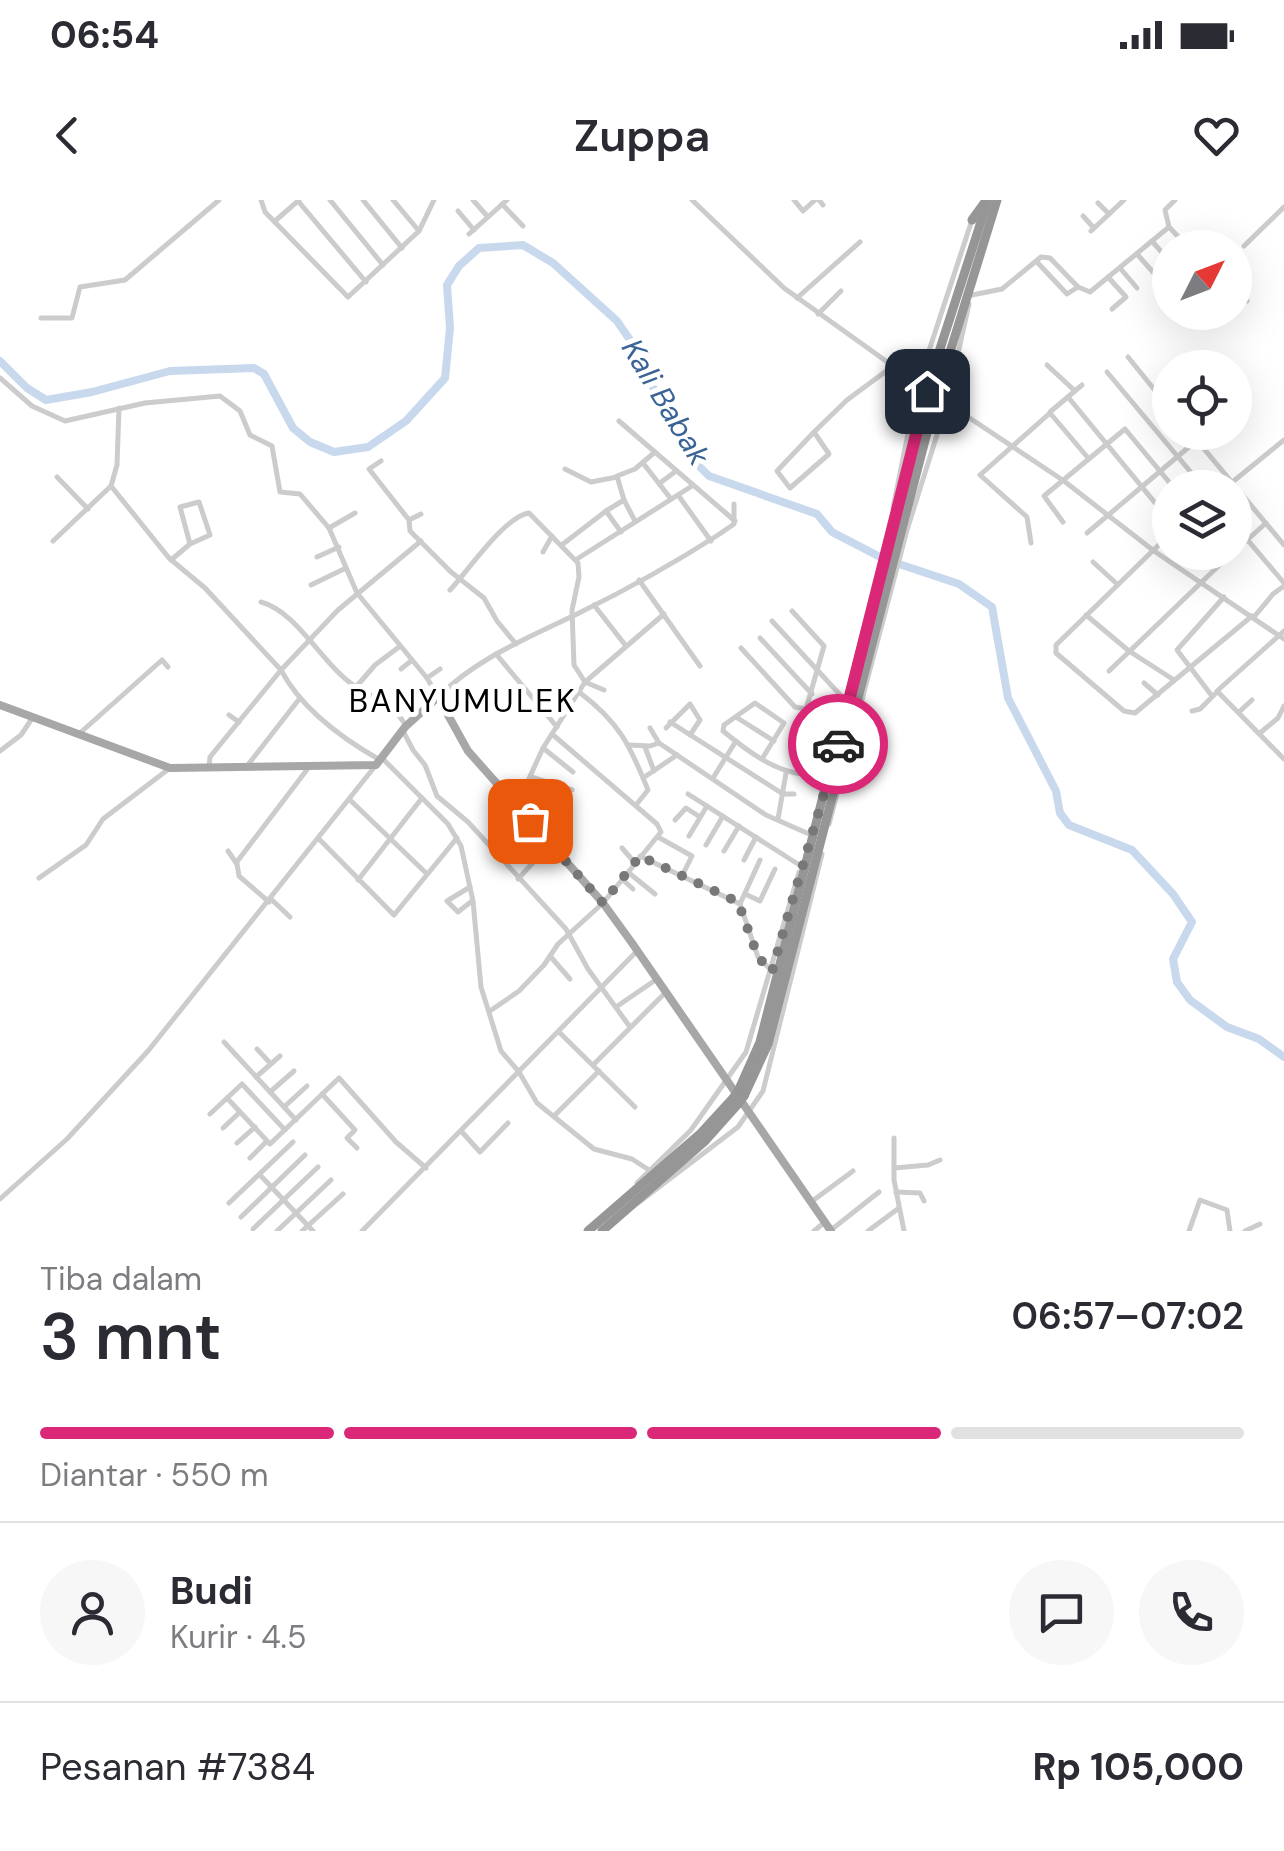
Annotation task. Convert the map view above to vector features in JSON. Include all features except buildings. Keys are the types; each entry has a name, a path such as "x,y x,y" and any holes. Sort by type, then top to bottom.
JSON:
{"highway":[{"path":"972,220 984,200"},
{"path":"595,1230 739,1096 760,1042 984,200"},
{"path":"933,391 997,203"},
{"path":"802,865 813,841 877,634 877,609"},
{"path":"813,841 828,829"},
{"path":"813,841 818,869"}],"main road":[{"path":"0,705 170,768 206,768 379,761 404,728 438,697 468,751 603,903 638,950 831,1231"}],"street":[{"path":"41,318 72,318 80,287 124,280 219,200"},
{"path":"262,200 265,212 346,296 419,231 434,200"},
{"path":"330,200 384,265"},
{"path":"362,200 402,248"},
{"path":"393,200 419,231"},
{"path":"422,200 430,208"},
{"path":"473,200 488,217"},
{"path":"692,200 818,314 1062,480 1152,549 1058,642 1056,654 1124,712 1135,713 1158,695 1284,585 1252,546"},
{"path":"794,200 803,211 819,202"},
{"path":"1083,216 1093,230 1124,200"},
{"path":"1155,200 1172,230"},
{"path":"1164,210 1175,200"},
{"path":"275,221 299,201 366,282"},
{"path":"458,211 471,232 505,202 523,226"},
{"path":"897,529 947,403 997,203"},
{"path":"1098,203 1109,214"},
{"path":"1252,238 1284,207"},
{"path":"897,529 918,384 972,220"},
{"path":"1166,230 1169,227"},
{"path":"797,298 860,242"},
{"path":"972,294 1002,289 1040,258 1050,258 1078,288 1090,292 1152,242"},
{"path":"1137,254 1152,271"},
{"path":"1037,262 1067,294 1078,288"},
{"path":"1120,268 1137,288"},
{"path":"1108,277 1126,297 1112,309"},
{"path":"818,314 841,291"},
{"path":"1128,357 1152,387"},
{"path":"1046,365 1075,391"},
{"path":"814,432 829,454 790,488 777,471 814,432 847,400 893,366"},
{"path":"1108,372 1189,470"},
{"path":"0,378 32,406 58,420 210,395 227,400 240,411 250,435 272,446 280,492 300,494 329,528 357,593 438,697 465,672 639,580 736,521"},
{"path":"1031,542 1027,517 980,476 1082,385"},
{"path":"1068,397 1152,499"},
{"path":"53,541 112,486 119,408"},
{"path":"1050,412 1089,459"},
{"path":"618,421 736,521"},
{"path":"1063,522 1043,498 1127,430 1160,470 1185,450"},
{"path":"1247,470 1284,440"},
{"path":"1204,450 1221,470"},
{"path":"565,469 591,482 617,477 655,452"},
{"path":"381,461 369,470 409,520 409,528 484,598 496,621 516,644"},
{"path":"643,463 671,499"},
{"path":"660,483 676,470"},
{"path":"1088,533 1152,476"},
{"path":"57,477 88,509"},
{"path":"617,477 635,521"},
{"path":"112,486 171,560 205,588 281,670 300,698 422,798 457,838 473,901 480,987 497,1043 535,1101 594,1149 632,1158 650,1170"},
{"path":"576,560 692,486"},
{"path":"678,494 710,540"},
{"path":"563,544 624,500"},
{"path":"171,560 190,544 210,535 199,502 180,507 190,544"},
{"path":"734,504 736,521"},
{"path":"1252,506 1284,545"},
{"path":"606,511 621,532"},
{"path":"450,590 487,546 524,512 529,513 576,560 579,578 572,617 574,665 585,682 604,690"},
{"path":"329,528 355,513"},
{"path":"409,520 421,514"},
{"path":"1252,536 1266,523"},
{"path":"543,552 552,536"},
{"path":"206,768 210,757 307,641 357,593 421,542"},
{"path":"317,556 338,547"},
{"path":"1093,562 1117,584"},
{"path":"312,585 346,568"},
{"path":"1183,570 1282,635 1200,710 1192,712"},
{"path":"1109,671 1214,570"},
{"path":"639,580 700,666"},
{"path":"1224,597 1177,650 1214,694 1239,712 1284,760"},
{"path":"261,602 280,611 321,658 356,687 388,702 413,750 426,765 440,800 468,822 570,934 600,987 630,1027"},
{"path":"594,605 626,646"},
{"path":"626,1203 650,1170 691,1130 746,1052 802,865 813,841 844,699 877,609"},
{"path":"741,648 795,707 806,709 824,646 792,611"},
{"path":"512,800 531,777 543,748 585,682 664,614"},
{"path":"1086,615 1129,651 1174,680"},
{"path":"772,622 844,699"},
{"path":"626,1203 669,1182 749,1115 770,1072 877,634"},
{"path":"760,638 812,694"},
{"path":"356,687 374,665 399,647"},
{"path":"489,1012 519,990 603,903 658,836 660,828 554,730 496,654"},
{"path":"78,735 162,660 168,667"},
{"path":"401,669 411,661"},
{"path":"426,678 440,669"},
{"path":"147,673 153,680"},
{"path":"1144,683 1158,695"},
{"path":"579,692 608,714 629,745 648,790 636,805"},
{"path":"247,766 300,698"},
{"path":"1239,712 1252,700"},
{"path":"690,735 700,720 691,704 668,725 783,794 794,794"},
{"path":"762,759 784,723 757,704 722,729 762,759 786,773 802,774"},
{"path":"1260,734 1278,718 1284,706"},
{"path":"229,715 239,722"},
{"path":"0,751 22,734 32,717"},
{"path":"736,717 774,741"},
{"path":"650,728 658,743 778,820 794,825 813,841"},
{"path":"713,778 736,741"},
{"path":"629,745 658,743"},
{"path":"645,746 654,770"},
{"path":"543,748 573,772"},
{"path":"646,776 677,755"},
{"path":"0,1199 67,1139 148,1051 379,761"},
{"path":"236,863 310,764"},
{"path":"38,878 86,845 102,820 170,768"},
{"path":"778,820 786,773"},
{"path":"531,777 572,790"},
{"path":"688,794 802,865"},
{"path":"348,798 426,873"},
{"path":"358,880 422,798"},
{"path":"689,836 707,806"},
{"path":"675,820 686,808 700,817"},
{"path":"706,845 723,816"},
{"path":"724,851 740,826"},
{"path":"658,836 692,856 681,878"},
{"path":"744,860 756,837"},
{"path":"318,839 394,915 457,838"},
{"path":"518,879 551,844"},
{"path":"622,848 638,860 740,904"},
{"path":"228,851 239,876 290,917"},
{"path":"760,860 740,904 758,957 772,972"},
{"path":"744,894 760,901 775,869"},
{"path":"629,873 655,894"},
{"path":"624,880 633,889"},
{"path":"470,887 447,902 459,912 473,901"},
{"path":"362,1231 638,950"},
{"path":"550,956 570,979"},
{"path":"616,1007 658,980"},
{"path":"593,1065 666,992"},
{"path":"558,1031 635,1106"},
{"path":"224,1042 296,1120"},
{"path":"258,1049 270,1064"},
{"path":"256,1077 280,1056"},
{"path":"270,1092 294,1071"},
{"path":"554,1116 599,1071"},
{"path":"227,1098 270,1144 339,1078 396,1142 426,1168"},
{"path":"210,1114 242,1084 285,1130"},
{"path":"284,1107 307,1086"},
{"path":"322,1094 355,1130 347,1138 356,1148"},
{"path":"224,1128 240,1112"},
{"path":"462,1132 480,1152 508,1123"},
{"path":"238,1143 254,1127"},
{"path":"894,1138 896,1192 904,1231"},
{"path":"250,1158 268,1141"},
{"path":"229,1203 293,1142"},
{"path":"240,1216 306,1155"},
{"path":"894,1168 940,1160"},
{"path":"253,1229 318,1166"},
{"path":"810,1202 854,1170"},
{"path":"259,1174 307,1229 343,1194"},
{"path":"277,1231 331,1180"},
{"path":"831,1231 879,1192"},
{"path":"896,1192 921,1194 924,1200"},
{"path":"1189,1231 1200,1200 1227,1210 1230,1231"},
{"path":"868,1231 898,1208"},
{"path":"814,1231 824,1222"},
{"path":"1244,1231 1260,1224"}],"waterway":[{"name":"Kali Babak","path":"0,361 27,388 46,400 170,371 254,368 264,374 293,428 310,442 334,452 368,447 406,421 445,378 450,328 447,285 459,266 479,248 523,245 553,263 617,321 630,340 644,375 678,422 695,462 709,476 817,514 832,532 884,559 959,584 992,607 1008,698 1056,791 1060,813 1069,825 1132,850 1173,894 1192,922 1173,959 1177,982 1190,1000 1227,1027 1259,1039 1284,1057"}],"way so far":[{"path":"530,821 603,903 640,856 658,868 738,902 758,957 772,972 838,744"}],"district":[{"name":"BANYUMULEK","path":"463,701"}],"route":[{"path":"838,744 927,391"}]}
